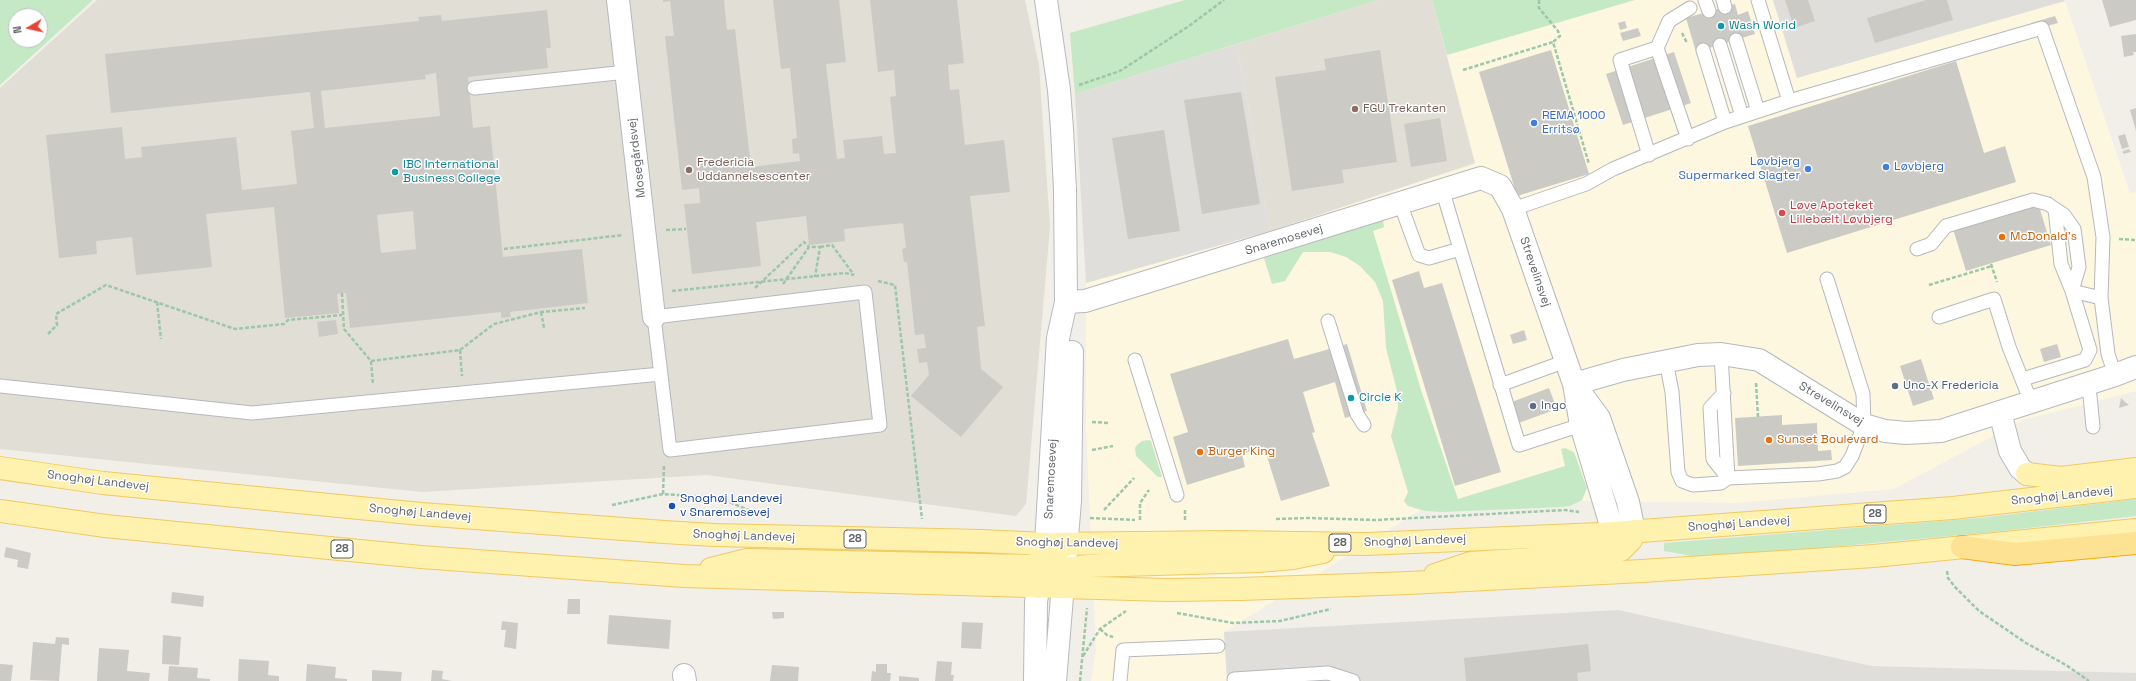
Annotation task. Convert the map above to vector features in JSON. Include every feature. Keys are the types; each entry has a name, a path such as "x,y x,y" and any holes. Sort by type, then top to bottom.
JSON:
{"highway":[{"path":"1962,547 2015,554 2136,543"}],"main road":[{"name":"Snoghøj Landevej","path":"0,468 103,483 421,514 714,535 982,541 1052,550 1232,542 1366,544 1623,538 1946,508 2136,487"},
{"path":"2027,474 2061,478 2136,469"},
{"name":"28","path":"0,511 104,526 421,557 684,576 1038,587 1063,578 1242,590 1410,584 1874,556 2136,530"},
{"path":"1410,584 1471,563 1593,555 1623,538 1642,571"},
{"path":"1063,578 1104,565 1293,558 1366,544"},
{"path":"684,576 746,560 1030,566 1052,550"}],"street":[{"name":"Mosegårdsvej","path":"618,0 646,232 654,317"},
{"name":"Snaremosevej","path":"1035,681 1038,587 1070,501 1072,326 1066,302 1065,190 1059,90 1046,0"},
{"name":"Snaremosevej","path":"1066,302 1085,301 1481,178 1500,186"},
{"name":"Strevelinsvej","path":"1500,186 1513,209 1574,384 1581,425 1623,538"},
{"name":"Strevelinsvej","path":"1574,384 1623,370 1666,361 1698,355 1721,354 1759,360 1864,424 1885,431 1906,433 1941,430 2116,376 2136,367"},
{"name":"Strevelinsvej","path":"1574,384 1600,418 1628,502 1623,538"},
{"path":"2000,412 2010,451 2020,468 2027,474"},
{"name":"Snaremosevej","path":"1052,550 1063,578 1055,681"}],"lane":[{"path":"1758,0 1789,101"},
{"path":"1688,139 1657,48 1669,21 1692,8"},
{"path":"1513,209 1594,180 1613,169 1742,116 2042,28 2094,177 2103,237 2101,298 2108,354 2116,376"},
{"path":"1736,40 1758,111"},
{"path":"1720,45 1742,116"},
{"path":"1650,155 1620,60 1657,48"},
{"path":"1703,50 1725,122"},
{"path":"474,88 627,72"},
{"path":"1442,189 1519,445 1581,425"},
{"path":"1917,249 1931,244 1946,226 2033,200 2048,204 2055,209 2062,264 2090,350 2085,360 2023,379"},
{"path":"1400,203 1419,255 1429,258 1460,249"},
{"path":"1666,361 1672,392 1678,472 1682,480 1693,485 1721,483 1728,478 1818,474 1837,471 1845,467 1852,456 1864,424 1863,394 1827,279"},
{"path":"2072,291 2101,298"},
{"path":"865,292 880,425 670,450 654,317 809,298 865,292"},
{"path":"1939,317 1994,299 2016,366 2023,379 2031,402"},
{"path":"1328,321 1357,414 1364,425"},
{"path":"1721,354 1728,478"},
{"path":"1134,360 1177,495"},
{"path":"1500,385 1566,361"},
{"path":"0,386 252,413 661,374"},
{"path":"2086,385 2090,396 2093,427"},
{"path":"1120,681 1123,650 1218,646"},
{"path":"1234,679 1328,673 1353,681"}],"path":[{"path":"1059,90 1094,82 1120,71 1189,26 1224,0"},
{"path":"1463,70 1553,42 1560,36 1558,31 1539,8 1539,0"},
{"path":"1553,42 1594,180"},
{"path":"504,249 646,232 686,229"},
{"path":"2123,240 2136,240"},
{"path":"739,307 760,282 804,242 809,247 832,245 865,292"},
{"path":"774,303 785,279 809,247"},
{"path":"809,298 816,276 820,247"},
{"path":"1929,285 1991,265 1998,284"},
{"path":"652,293 845,273 862,277"},
{"path":"876,280 895,285 923,526"},
{"path":"48,334 57,325 56,314 106,285 235,329 284,324 288,320 342,315"},
{"path":"342,293 342,315 344,329 371,361 375,401"},
{"path":"157,302 161,339"},
{"path":"371,361 460,350 494,324 506,319 541,312 585,308"},
{"path":"541,312 544,328"},
{"path":"460,350 464,392"},
{"path":"1758,417 1756,373 1759,360"},
{"path":"1086,450 1113,446"},
{"path":"663,494 663,469 670,450"},
{"path":"1104,510 1134,478"},
{"path":"1140,520 1140,503 1148,490"},
{"path":"1185,510 1185,520"},
{"path":"1947,569 1948,578 1979,611 2089,681"},
{"path":"1082,658 1100,629 1128,610"},
{"path":"1080,681 1085,629"}],"shaded area":[{"path":"97,0 1025,0 1039,65 1050,227 1026,504 1016,516 706,475 422,492 0,449 0,88 44,48 48,48 48,44"},
{"name":"FGU Trekanten","path":"1378,0 1432,0 1475,163 1270,231 1237,44"},
{"path":"1635,0 1773,0 1797,78 2065,1 2130,193 2136,192 2136,391 2023,420 1894,489 1738,503 1438,499 1224,632 1227,681 1091,681 1096,651 1086,427 1086,283 1270,231 1475,164 1447,55"},
{"path":"1773,0 2064,0 2065,1 1797,78"},
{"path":"1237,44 1270,231 1086,283 1075,94"},
{"path":"1618,610 1872,666 2136,673 2136,681 1227,681 1224,632"}],"green space":[{"path":"0,0 93,0 48,41 48,8 8,8 8,48 40,48 0,85"},
{"path":"1185,0 1378,0 1075,94 1070,33"},
{"path":"1432,0 1635,0 1447,55"},
{"path":"1383,220 1384,227 1373,231 1422,393 1458,499 1565,466 1561,449 1565,448 1574,452 1587,488 1582,500 1570,506 1562,507 1442,512 1425,511 1408,506 1404,501 1408,492 1391,436 1398,408 1397,391 1386,348 1383,301 1375,282 1360,266 1346,257 1330,252 1303,252 1285,281 1272,284 1264,258"},
{"path":"1142,441 1151,441 1162,477 1158,477 1136,456 1135,448 1137,445"},
{"path":"2136,499 2136,516 1983,533 1731,556 1692,556 1664,551 1664,543 1980,518"}],"building":[{"path":"663,0 724,0 727,30 735,29 751,167 800,161 799,153 793,154 792,139 797,138 790,68 781,69 773,0 839,0 846,62 826,64 837,159 845,158 843,140 882,136 884,154 896,153 890,97 896,96 894,70 878,72 870,0 957,0 964,63 948,65 950,90 959,89 965,145 1004,140 1010,192 970,196 985,326 977,327 981,369 1003,387 961,437 911,396 929,375 927,362 919,363 917,349 926,348 924,334 915,335 907,262 904,262 902,249 906,248 903,223 844,229 845,241 809,245 806,216 756,222 761,266 692,274 684,204 700,203 699,188 682,190 665,36 674,36 670,1 663,2"},
{"path":"1785,0 1808,0 1815,21 1794,28"},
{"path":"1926,0 1947,0 1953,20 1875,43 1867,18"},
{"path":"2102,0 2136,0 2136,20 2110,27"},
{"name":"Wash World","path":"1735,4 1738,15 1748,11 1755,34 1696,52 1686,18"},
{"name":"IBC International Business College","path":"547,10 551,48 546,48 548,68 468,77 473,128 490,126 503,257 582,249 588,303 510,312 511,317 501,318 501,312 350,328 346,293 337,294 339,313 285,318 274,207 206,214 212,267 136,275 132,237 96,241 97,254 59,258 46,135 122,127 125,159 142,157 141,147 236,137 242,190 297,184 291,131 314,128 310,92 111,113 105,54 419,21 418,17 441,15 442,21","holes":["436,73 440,116 325,128 321,91 426,79 425,75","413,211 416,249 381,253 377,215"]},
{"path":"2055,16 2058,23 2033,30 2031,23"},
{"path":"1625,21 1627,28 1620,30 1618,23"},
{"path":"1638,28 1641,36 1623,41 1620,33"},
{"path":"2136,34 2136,52 2133,52 2134,55 2124,57 2121,36"},
{"path":"1380,50 1397,162 1342,170 1344,183 1292,191 1275,77 1326,70 1324,59"},
{"name":"REMA 1000 Erritsø","path":"1551,50 1589,174 1517,196 1479,72"},
{"path":"1674,52 1691,103 1623,125 1606,74"},
{"name":"Løvbjerg","path":"1956,61 1984,153 2005,146 2016,182 1787,253 1748,126"},
{"path":"1241,92 1260,204 1202,214 1184,100"},
{"path":"2136,108 2136,131 2130,110"},
{"path":"1440,118 1447,161 1411,167 1404,124"},
{"path":"1164,130 1180,231 1128,239 1112,138"},
{"path":"2125,134 2129,147 2122,149 2118,136"},
{"path":"2129,149 2131,152 2123,154 2123,151"},
{"name":"McDonald's","path":"2038,203 2051,245 1966,271 1953,229"},
{"path":"1419,271 1424,288 1442,283 1501,472 1455,486 1392,280"},
{"path":"336,320 338,334 319,337 317,322"},
{"path":"1524,330 1527,340 1513,344 1510,335"},
{"path":"1288,339 1294,359 1347,344 1367,411 1345,418 1335,382 1303,392 1315,432 1312,433 1330,486 1281,501 1264,447 1242,454 1245,467 1187,485 1173,437 1188,432 1170,374"},
{"path":"2057,344 2061,357 2044,362 2040,349"},
{"path":"1921,359 1934,399 1913,406 1900,366"},
{"path":"1549,388 1557,409 1516,424 1509,403"},
{"path":"2121,398 2125,402 2129,405 2119,408"},
{"path":"1782,415 1782,425 1817,423 1818,451 1831,450 1832,460 1738,466 1735,418"},
{"path":"6,547 31,553 28,569 17,567 18,560 4,557"},
{"path":"172,592 204,596 203,607 171,603"},
{"path":"568,599 580,599 580,614 567,614"},
{"path":"772,612 784,612 784,618 773,619"},
{"path":"609,615 671,620 669,649 607,644"},
{"path":"502,621 518,623 516,649 504,647 506,630 501,630"},
{"path":"962,622 983,623 981,649 961,648"},
{"path":"163,635 181,637 179,665 162,664"},
{"path":"56,637 69,638 69,645 62,644 59,681 30,680 33,642 55,644"},
{"path":"1588,644 1591,671 1577,673 1578,681 1466,681 1464,658"},
{"path":"99,648 129,650 127,671 150,673 149,681 97,681"},
{"path":"239,659 269,661 268,675 279,676 279,681 238,681"},
{"path":"937,661 952,662 951,675 954,675 953,681 935,681"},
{"path":"0,664 13,665 11,681 0,681"},
{"path":"307,664 336,667 335,678 347,679 347,681 306,681"},
{"path":"876,664 887,664 887,673 891,673 890,681 871,681 872,671 876,672"},
{"path":"772,665 799,667 798,681 770,681"},
{"path":"169,666 198,668 197,678 210,679 210,681 168,681"},
{"path":"372,670 402,672 401,681 372,681"},
{"path":"432,670 443,671 442,679 452,681 431,681"},
{"path":"899,676 919,678 919,681 899,681"}],"place":[{"name":"Wash World","path":"1721,26"},
{"name":"FGU Trekanten","path":"1355,109"},
{"name":"REMA 1000 Erritsø","path":"1534,123"},
{"name":"Løvbjerg","path":"1886,167"},
{"name":"Løvbjerg Supermarked Slagter","path":"1808,169"},
{"name":"Fredericia Uddannelsescenter","path":"689,170"},
{"name":"IBC International Business College","path":"395,172"},
{"name":"Løve Apoteket Lillebælt Løvbjerg","path":"1782,213"},
{"name":"McDonald's","path":"2002,237"},
{"name":"Uno-X Fredericia","path":"1895,386"},
{"name":"Circle K","path":"1351,398"},
{"name":"Ingo","path":"1533,406"},
{"name":"Sunset Boulevard","path":"1769,440"},
{"name":"Burger King","path":"1200,452"},
{"name":"Snoghøj Landevej v Snaremosevej","path":"672,506"}]}
